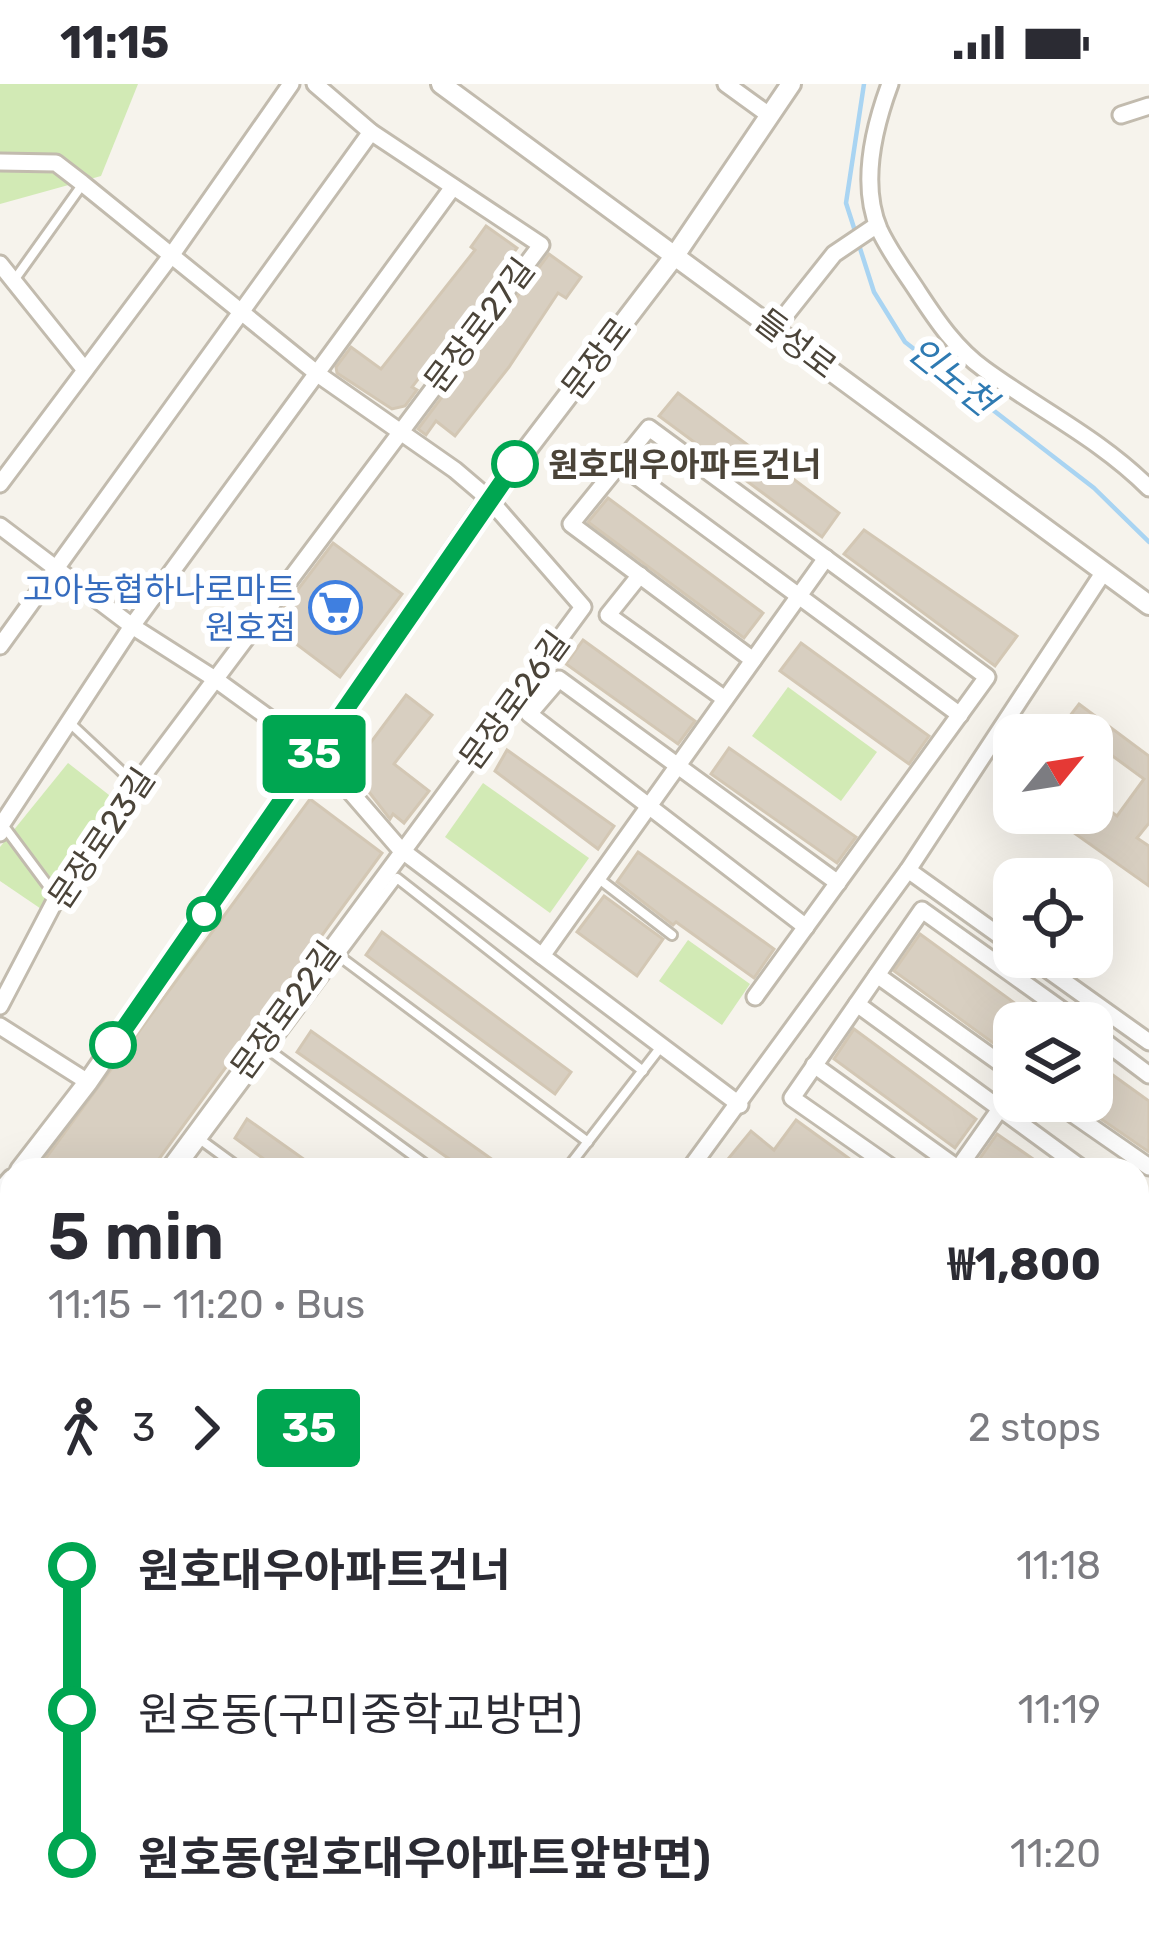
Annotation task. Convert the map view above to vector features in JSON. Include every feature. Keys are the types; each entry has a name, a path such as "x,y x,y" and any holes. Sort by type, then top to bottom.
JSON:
{"street":[{"path":"0,484 173,254 291,84"},
{"name":"문장로27길","path":"316,84 371,132 541,244 398,432"},
{"name":"들성로","path":"441,84 1149,605"},
{"path":"726,84 769,115"},
{"name":"문장로","path":"29,1158 88,1082 489,499 676,254 791,84"},
{"path":"890,84 874,131 872,228 960,348 982,368 1097,442 1149,488"},
{"path":"1121,116 1149,106"},
{"path":"0,646 371,132"},
{"path":"0,162 56,163 319,375 489,499"},
{"path":"1,825 132,626 453,187"},
{"path":"776,327 834,254 872,228"},
{"path":"0,264 85,370"},
{"path":"753,660 572,524 649,428 987,677 755,997"},
{"name":"문장로23길","path":"0,1006 57,897 398,432"},
{"path":"620,464 960,715"},
{"name":"문장로26길","path":"403,851 583,607 489,499"},
{"path":"0,526 132,626 316,752 403,851 740,1105"},
{"path":"542,956 826,558"},
{"path":"705,1158 908,870 1103,573"},
{"path":"640,575 608,615 725,699"},
{"path":"806,927 529,714 559,679 838,883"},
{"name":"문장로22길","path":"177,1158 403,851"},
{"path":"908,870 993,931"},
{"path":"878,1158 792,1097 922,910 1045,1002"},
{"path":"877,975 993,1058"},
{"path":"1059,978 1149,1042"},
{"path":"1077,1002 1081,994"},
{"path":"857,1004 993,1104"},
{"path":"0,1026 88,1082"},
{"path":"1113,1048 1149,1075"},
{"path":"814,1066 941,1158"},
{"path":"966,1158 993,1119"},
{"path":"1018,1122 1067,1158"},
{"path":"1084,1122 1136,1158"}],"lane":[{"path":"15,279 82,183"},
{"path":"69,722 136,785"},
{"path":"1,825 57,897"},
{"path":"188,1158 397,878 643,1070"},
{"path":"598,878 672,935"},
{"path":"339,956 588,1142"},
{"path":"575,1158 661,1047"},
{"path":"269,1050 417,1158"},
{"path":"201,1140 226,1158"}],"green space":[{"path":"0,84 138,84 101,176 0,204"},
{"path":"788,687 877,752 841,801 752,736"},
{"path":"68,763 127,809 53,917 0,881 0,847"},
{"path":"483,783 589,858 550,913 445,837"},
{"path":"688,940 750,984 722,1025 659,981"}],"building":[{"path":"486,226 517,248 501,270 505,273 465,326 461,323 412,387 417,390 405,406 392,409 337,373 336,367 351,347 381,369 475,250 471,247"},
{"path":"549,254 581,277 566,298 558,293 455,436 436,421 426,435 418,429"},
{"path":"678,393 839,513 822,537 659,416"},
{"path":"608,498 763,613 744,638 588,522"},
{"path":"864,530 1017,636 995,666 844,554"},
{"name":"고아농협하나로마트 원호점","path":"333,543 402,594 340,677 271,625"},
{"path":"583,640 695,721 678,744 566,664"},
{"path":"801,643 929,736 909,764 780,671"},
{"path":"406,695 432,715 394,764 429,791 404,823 393,814 390,819 351,769"},
{"path":"1079,704 1092,714 1071,714"},
{"path":"1113,729 1149,756 1149,823 1137,838 1149,846 1149,886 1076,834 1113,834 1113,813 1117,816 1144,779 1113,756"},
{"path":"729,748 856,837 837,863 711,774"},
{"path":"507,750 614,826 598,849 495,771"},
{"path":"310,799 382,853 160,1158 46,1158"},
{"path":"638,852 774,949 754,978 617,882"},
{"path":"604,896 663,939 637,976 577,932"},
{"path":"382,932 571,1072 555,1094 366,955"},
{"path":"920,934 1013,1002 993,1002 993,1043 894,971"},
{"path":"854,1029 976,1119 955,1148 834,1059"},
{"path":"311,1031 490,1158 448,1158 297,1052"},
{"path":"1113,1075 1149,1101 1149,1152 1105,1122 1113,1122"},
{"path":"247,1119 302,1158 262,1158 235,1138"},
{"path":"796,1120 848,1158 729,1158 751,1131 774,1150"},
{"path":"997,1134 1032,1158 980,1158"}],"waterway":[{"name":"인노천","path":"855,231 846,203 864,84"},
{"name":"인노천","path":"858,242 874,292 905,342 1094,488 1149,542"}],"bus line":[{"name":"35","path":"113,1045 515,464"}],"place":[{"name":"원호대우아파트건너","path":"515,464"},
{"name":"고아농협하나로마트 원호점","path":"335,608"}]}
